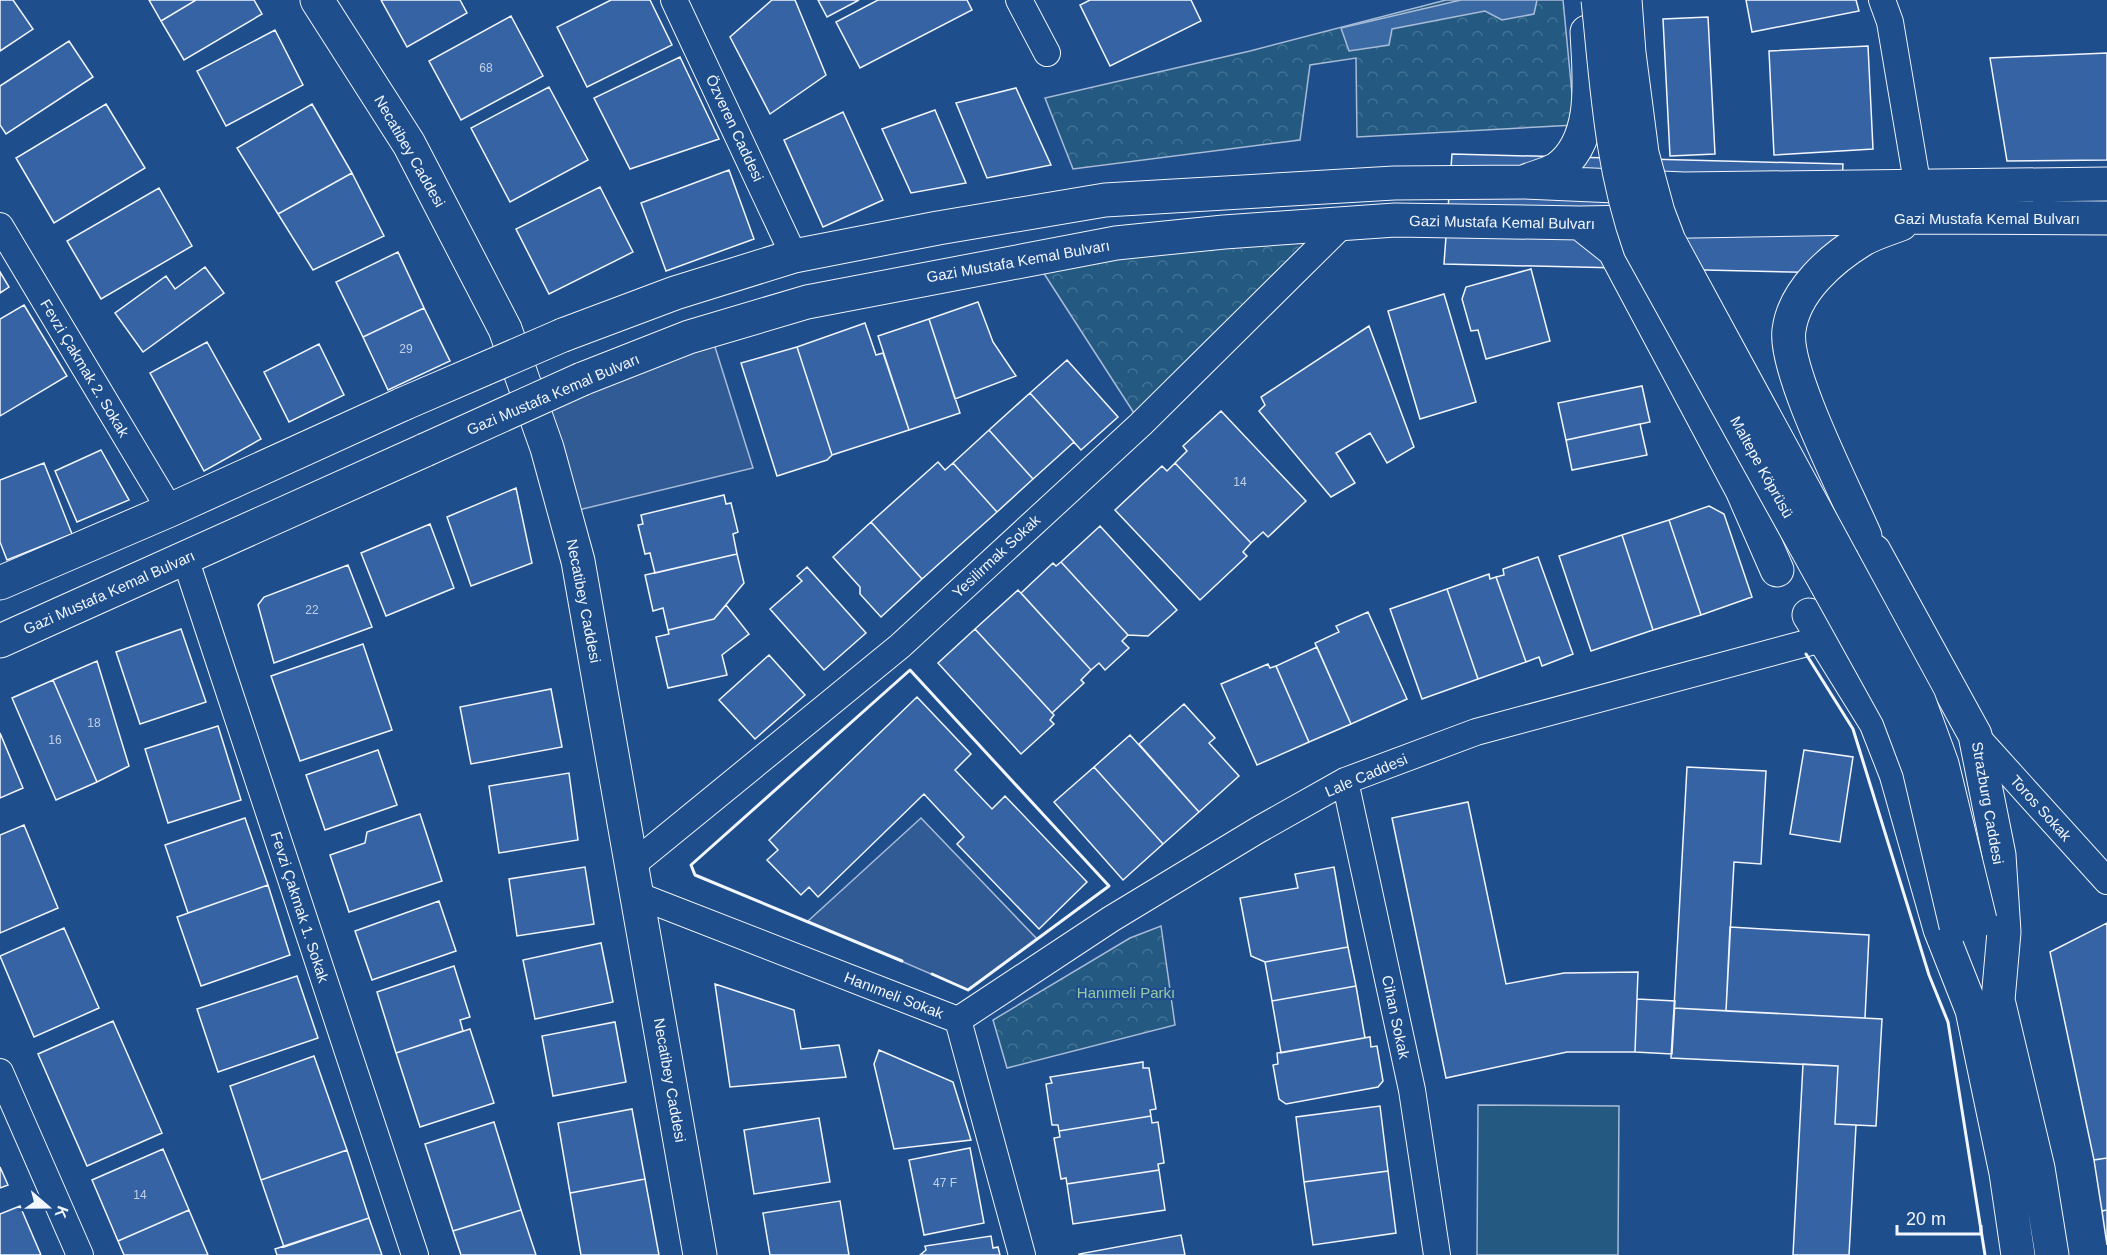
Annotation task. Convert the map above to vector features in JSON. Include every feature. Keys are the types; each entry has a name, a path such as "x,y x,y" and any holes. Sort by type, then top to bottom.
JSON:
{"main road":[{"name":"Necatibey Caddesi","path":"317,0 409,144 505,329 547,448 571,532 635,880 700,1255"},
{"path":"1524,182 1557,169 1575,149 1588,114 1589,72 1584,0"},
{"name":"Maltepe Köprüsü","path":"1598,0 1614,157 1627,211 1640,248 1898,712 1919,769 1968,923"},
{"name":"Maltepe Köprüsü","path":"1625,0 1642,153 1658,212 1693,288 1919,701 1942,764 1968,923"},
{"name":"Gazi Mustafa Kemal Bulvarı","path":"0,583 563,335 675,293 794,256 938,228 1105,200 1394,183 1524,182 1684,189 1918,202 2107,218"},
{"name":"Gazi Mustafa Kemal Bulvarı","path":"0,641 582,379 689,337 807,302 932,276 1116,243 1224,232 1395,220 1580,223 1918,202 2107,184"},
{"name":"Strazburg Caddesi","path":"1918,202 1863,239 1820,272 1799,299 1788,330 1791,353 1803,396 1870,544 1975,735 1999,855 2004,932 1985,1005 2018,1255"},
{"path":"1580,223 1614,250 1742,490 1777,570 1786,598 1815,627 1825,619 1841,617 1856,610 1868,598 1875,584 1877,567 1870,544 1853,526 1839,520 1824,519 1809,522 1786,541 1779,555 1777,570"},
{"name":"Strazburg Caddesi","path":"1815,627 1876,723 1896,774 1940,929 1985,1005 2038,1168 2052,1255"},
{"path":"1968,923 1985,1005"}],"street":[{"path":"1018,0 1047,53"},
{"path":"1882,0 1890,22 1918,202"},
{"name":"Özveren Caddesi","path":"686,5 794,256"},
{"name":"Yesilirmak Sokak","path":"635,880 900,646 1141,424 1342,225"},
{"name":"Fevzi Çakmak 2. Sokak","path":"0,226 170,510"},
{"name":"Fevzi Çakmak 1. Sokak","path":"185,558 415,1255"},
{"name":"Lale Caddesi","path":"958,1020 1111,919 1258,830 1346,781 1476,732 1815,627"},
{"name":"Toros Sokak","path":"1975,735 2107,881"},
{"name":"Cihan Sokak","path":"1346,781 1412,1090 1437,1255"},
{"name":"Hanımeli Sokak","path":"635,880 958,1020 1022,1255"},
{"path":"0,1072 80,1255"}],"green space":[{"path":"1446,0 1563,0 1575,125 1357,137 1356,58 1310,65 1300,140 1073,169 1045,98 1250,51"},
{"path":"1342,225 1141,424 1034,258"},
{"name":"Hanımeli Parkı","path":"1161,926 1175,1025 1007,1068 993,1020 1130,938"},
{"path":"1478,1105 1619,1106 1618,1255 1477,1255"}],"shaded area":[{"path":"1461,0 1537,0 1534,14 1502,20 1485,11 1392,29 1389,45 1349,51 1341,28"},
{"path":"710,331 753,468 566,513 531,402"},
{"path":"921,818 1037,939 968,990 808,921"}],"building":[{"path":"0,0 13,0 33,29 0,51"},
{"path":"149,0 196,0 161,21"},
{"path":"196,0 254,0 262,14 184,60 161,21"},
{"path":"381,0 460,0 467,13 407,47"},
{"path":"611,0 650,0 672,45 587,87 557,27"},
{"path":"772,0 795,0 826,75 770,114 730,37"},
{"path":"818,0 859,0 827,17"},
{"path":"878,0 967,0 972,10 860,68 836,22"},
{"path":"1090,0 1191,0 1201,21 1110,66 1080,5"},
{"path":"1746,0 1856,0 1859,11 1752,32"},
{"path":"511,16 543,76 461,120 429,61"},
{"path":"1708,17 1715,154 1670,156 1663,19"},
{"path":"275,30 303,85 226,126 197,71"},
{"path":"69,41 93,77 6,134 0,125 0,86"},
{"path":"1868,46 1873,149 1774,155 1769,51"},
{"path":"2107,53 2107,160 2007,161 1990,58"},
{"path":"680,57 719,139 630,169 594,98"},
{"path":"549,87 588,160 510,202 471,128"},
{"path":"1016,88 1051,165 987,178 956,103"},
{"path":"106,104 145,168 54,223 16,158"},
{"path":"312,104 352,173 278,214 237,148"},
{"path":"935,110 966,183 911,193 882,129"},
{"path":"843,112 883,200 823,227 784,140"},
{"path":"1452,154 1843,164 1837,273 1444,264"},
{"path":"729,170 754,239 666,271 641,203"},
{"path":"352,173 384,236 313,270 278,214"},
{"path":"600,187 633,252 549,294 516,229"},
{"path":"159,188 192,246 101,299 67,241"},
{"path":"398,252 424,308 363,337 336,282"},
{"path":"205,267 224,293 143,352 115,313 166,276 175,289"},
{"path":"1531,269 1550,341 1486,359 1478,330 1471,331 1462,299 1466,287"},
{"path":"0,272 9,287 0,293"},
{"path":"1444,294 1476,402 1420,419 1388,311"},
{"path":"978,302 993,342 1016,376 955,399 929,319"},
{"path":"24,305 67,376 0,416 0,319"},
{"path":"424,308 450,361 388,390 363,337"},
{"path":"929,319 960,413 909,430 878,336"},
{"path":"865,323 876,355 883,353 909,430 832,455 797,347"},
{"path":"1369,326 1414,447 1387,463 1370,433 1336,453 1355,483 1331,497 1259,411 1265,405 1261,397"},
{"path":"207,342 261,439 204,471 150,373"},
{"path":"319,344 344,395 289,422 264,372"},
{"path":"797,347 832,455 827,460 777,476 741,363"},
{"path":"1067,360 1118,417 1081,450 1030,393"},
{"path":"1642,386 1650,422 1566,440 1558,403"},
{"path":"1030,393 1074,442 1033,479 989,430"},
{"path":"1221,411 1306,501 1268,537 1263,532 1251,543 1175,463 1187,451 1183,446"},
{"path":"1640,424 1647,455 1572,470 1566,440"},
{"path":"989,430 1033,479 997,512 953,463"},
{"path":"101,450 129,500 77,522 55,471"},
{"path":"938,462 945,470 953,463 997,512 922,579 871,522"},
{"path":"44,463 72,534 7,560 0,542 0,480"},
{"path":"1175,463 1251,543 1243,552 1247,556 1200,600 1115,510 1162,466 1167,471"},
{"path":"516,488 532,563 471,586 447,517"},
{"path":"724,495 726,504 731,503 738,532 733,534 737,554 655,573 650,553 645,554 638,525 643,524 641,515"},
{"path":"1709,506 1724,514 1752,597 1701,615 1669,520"},
{"path":"1669,520 1701,615 1653,630 1622,535"},
{"path":"871,522 922,579 881,617 860,594 860,587 833,557"},
{"path":"430,524 454,588 386,616 361,553"},
{"path":"1100,526 1177,610 1148,636 1128,635 1061,562"},
{"path":"1622,535 1653,630 1591,651 1559,556"},
{"path":"737,554 744,583 714,619 668,630 663,608 653,611 645,575"},
{"path":"1538,557 1573,654 1542,666 1539,657 1526,662 1496,577 1504,575 1503,569"},
{"path":"1061,562 1128,635 1122,641 1129,648 1105,670 1099,663 1091,670 1021,593 1053,563 1056,566"},
{"path":"348,565 372,627 274,663 258,605 264,597"},
{"path":"807,567 866,633 824,670 770,609 802,581 797,576"},
{"path":"1489,574 1490,579 1496,577 1526,662 1478,679 1447,589"},
{"path":"1447,589 1478,679 1422,699 1390,609"},
{"path":"1018,590 1091,670 1081,680 1084,683 1052,713 975,629"},
{"path":"726,605 749,634 722,655 727,675 668,688 656,637 669,634 668,630 714,619"},
{"path":"1368,612 1407,699 1351,724 1315,643 1339,632 1336,626"},
{"path":"181,629 206,702 140,724 116,652"},
{"path":"975,629 1054,715 1050,720 1054,724 1021,754 938,663"},
{"path":"363,644 392,730 300,761 271,676"},
{"path":"1317,647 1351,724 1309,742 1276,666"},
{"path":"769,655 805,695 755,739 719,700"},
{"path":"97,661 129,766 97,782 53,680"},
{"path":"1268,664 1270,668 1276,666 1309,742 1257,765 1221,684"},
{"path":"53,680 97,782 56,800 12,698"},
{"path":"551,689 562,747 471,764 460,707"},
{"path":"917,697 971,754 955,770 992,809 1005,796 1087,882 1039,929 957,844 964,837 924,794 818,897 809,887 801,895 767,860 778,850 769,840"},
{"path":"1184,704 1215,738 1209,743 1239,776 1199,812 1139,744"},
{"path":"218,726 241,800 168,823 145,749"},
{"path":"0,733 23,788 0,798"},
{"path":"1130,735 1199,812 1163,844 1094,767"},
{"path":"378,750 397,805 325,830 306,775"},
{"path":"1804,750 1853,757 1840,842 1790,834"},
{"path":"1094,767 1163,844 1123,880 1054,802"},
{"path":"1687,767 1766,771 1761,864 1734,862 1726,1011 1674,1008"},
{"path":"569,773 578,840 499,853 489,786"},
{"path":"1468,802 1506,984 1564,973 1638,972 1635,1052 1567,1052 1446,1078 1392,818"},
{"path":"420,814 442,881 349,912 330,855 365,843 367,832"},
{"path":"245,818 268,885 188,913 165,845"},
{"path":"24,825 58,908 0,933 0,835"},
{"path":"585,867 594,924 517,936 509,879"},
{"path":"1334,867 1348,947 1265,962 1251,956 1240,898 1298,888 1295,874"},
{"path":"268,885 290,955 201,986 177,917"},
{"path":"439,901 456,951 372,980 355,931"},
{"path":"2107,923 2107,1158 2094,1160 2050,952"},
{"path":"1730,927 1869,935 1865,1018 1726,1011"},
{"path":"64,928 99,1008 34,1037 0,956"},
{"path":"601,943 613,1002 535,1019 523,960"},
{"path":"1348,947 1356,986 1272,1001 1265,962"},
{"path":"454,966 470,1017 460,1020 463,1031 396,1053 377,992"},
{"path":"297,976 318,1038 218,1072 197,1009"},
{"path":"715,984 794,1010 801,1049 839,1045 846,1077 730,1087"},
{"path":"1356,986 1365,1038 1281,1053 1272,1001"},
{"path":"1637,999 1675,1001 1672,1054 1635,1052"},
{"path":"1674,1008 1882,1019 1876,1126 1835,1124 1838,1066 1671,1058"},
{"path":"113,1021 162,1133 87,1166 38,1054"},
{"path":"615,1022 626,1082 553,1096 542,1036"},
{"path":"470,1029 494,1103 420,1127 396,1053"},
{"path":"1370,1037 1371,1047 1377,1046 1383,1081 1378,1087 1286,1104 1279,1099 1273,1065 1278,1064 1277,1053"},
{"path":"879,1050 953,1082 971,1140 894,1149 874,1064"},
{"path":"314,1056 347,1150 261,1180 230,1086"},
{"path":"1143,1062 1143,1068 1149,1068 1156,1109 1150,1110 1151,1116 1059,1131 1058,1125 1052,1125 1046,1084 1052,1083 1050,1077"},
{"path":"1803,1064 1838,1066 1835,1124 1856,1125 1849,1255 1793,1255"},
{"path":"1380,1106 1388,1171 1304,1182 1296,1117"},
{"path":"632,1109 645,1179 570,1193 558,1123"},
{"path":"1151,1116 1152,1123 1158,1122 1164,1163 1158,1164 1159,1170 1067,1184 1066,1178 1061,1179 1054,1138 1060,1137 1059,1131"},
{"path":"819,1118 830,1182 754,1194 744,1130"},
{"path":"494,1122 521,1210 453,1231 425,1144"},
{"path":"970,1148 984,1223 924,1235 909,1160"},
{"path":"163,1149 189,1210 118,1241 92,1180"},
{"path":"347,1150 369,1218 284,1247 261,1180"},
{"path":"2107,1158 2107,1210 2102,1211 2094,1160"},
{"path":"0,1167 8,1185 0,1188"},
{"path":"1159,1170 1165,1210 1073,1224 1067,1184"},
{"path":"1388,1171 1396,1233 1313,1245 1304,1182"},
{"path":"645,1179 659,1255 581,1255 570,1193"},
{"path":"840,1201 849,1255 770,1255 763,1213"},
{"path":"20,1206 41,1255 0,1255 0,1214"},
{"path":"189,1210 208,1255 124,1255 118,1241"},
{"path":"521,1210 536,1255 461,1255 453,1231"},
{"path":"2107,1210 2107,1245 2102,1211"},
{"path":"369,1218 382,1255 277,1255 275,1249"},
{"path":"1181,1235 1185,1255 1079,1255 1079,1254"},
{"path":"991,1236 993,1248 998,1247 1000,1255 920,1255 926,1250 925,1246"}],"wall":[{"path":"1806,654 1853,729 1929,975 1948,1022 1985,1255"},
{"path":"902,961 695,875 691,865 910,670 1109,886 968,990 932,974"}]}
